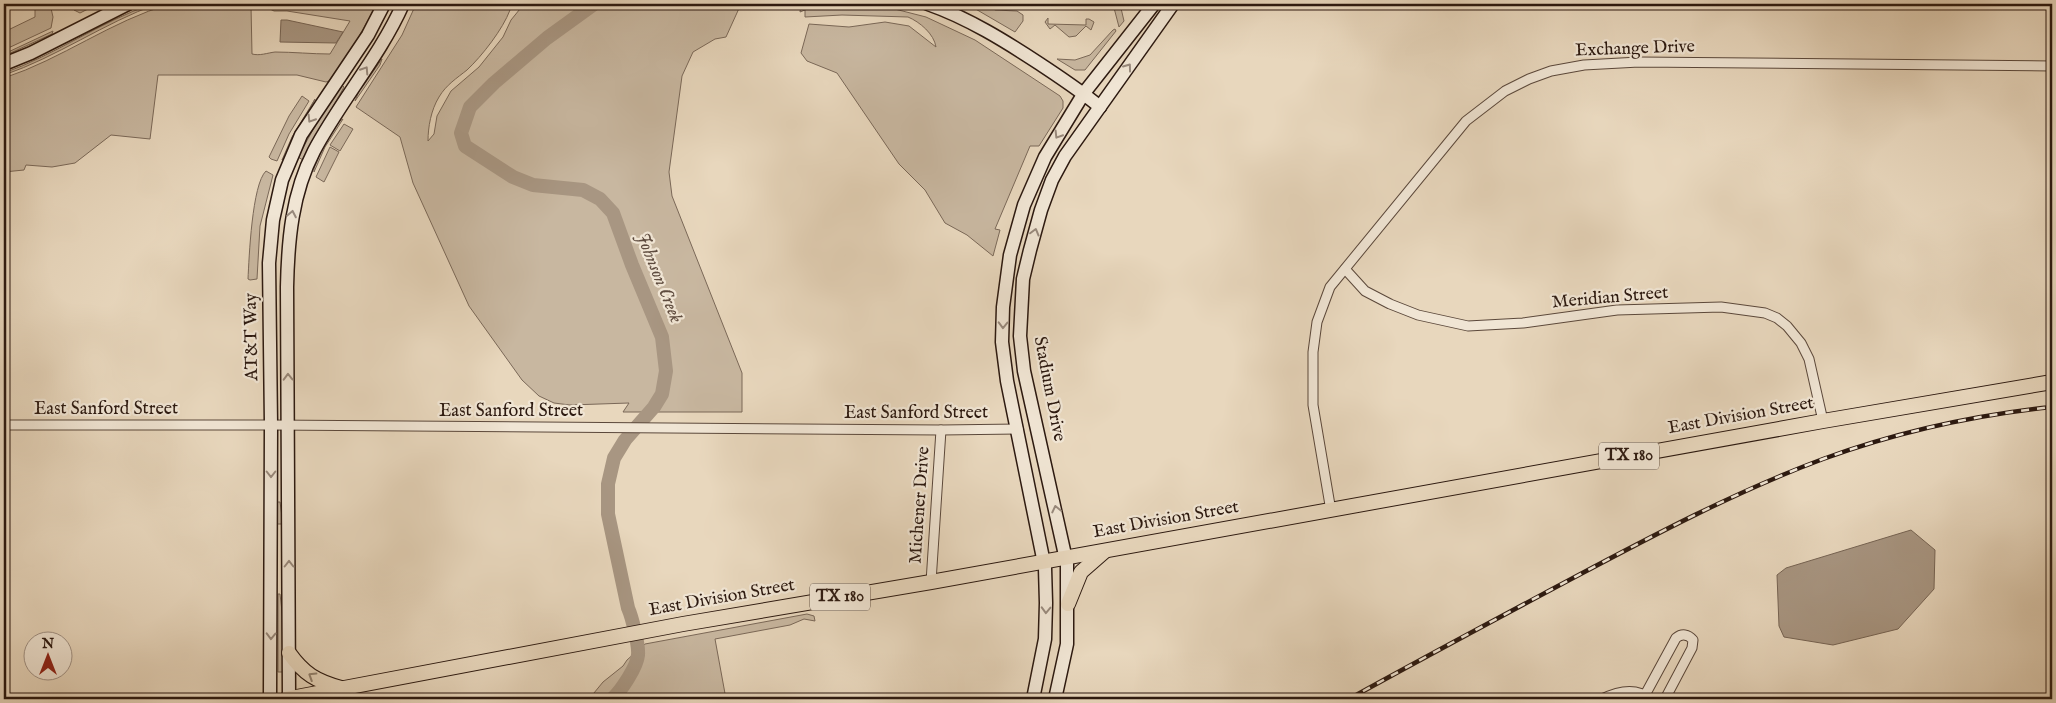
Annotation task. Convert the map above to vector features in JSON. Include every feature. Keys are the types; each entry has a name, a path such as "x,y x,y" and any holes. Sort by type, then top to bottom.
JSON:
{"main road":[{"path":"4,64 31,53 128,4"},
{"name":"AT&T Way","path":"270,699 270,240 282,180 301,135 368,35 384,4"},
{"name":"AT&T Way","path":"289,653 288,248 294,205 313,152 392,27 403,4"},
{"path":"928,4 955,14 1012,45 1084,93 1100,107"},
{"name":"Stadium Drive","path":"1033,699 1045,640 1044,561 1007,381 1002,342 1003,306 1010,255 1024,205 1045,156 1084,93 1154,4"},
{"name":"Stadium Drive","path":"1055,699 1067,644 1066,556 1024,372 1020,336 1023,279 1041,210 1052,180 1065,156 1173,4"},
{"path":"1007,276 1023,279"},
{"name":"East Division Street","path":"288,699 599,639 1331,511 1823,420 2052,382"},
{"path":"1068,604 1081,572 1106,550"},
{"path":"289,653 307,674 328,685 342,688"},
{"path":"288,699 289,653"}],"street":[{"name":"Exchange Drive","path":"1331,511 1313,405 1313,352 1317,322 1330,287 1466,121 1505,91 1540,74 1584,65 1639,62 2052,66"},
{"name":"Meridian Street","path":"1345,269 1365,291 1390,304 1418,314 1468,326 1522,323 1618,310 1721,307 1766,313 1777,318 1787,326 1801,343 1810,359 1823,420"},
{"name":"East Sanford Street","path":"4,425 288,425 941,430 1018,428"},
{"name":"Michener Drive","path":"930,582 941,430"},
{"path":"1602,699 1618,691 1648,697 1676,638 1682,635 1688,636 1694,643 1665,699"}],"shaded area":[{"path":"35,4 50,4 53,17 51,28 4,50 4,32 35,17"},
{"path":"73,4 98,4 80,13 74,10"},
{"path":"152,4 157,4 118,21 24,68 4,75 4,73 23,66 114,20"},
{"path":"170,4 377,4 352,49 329,81 326,82 297,75 158,75 150,139 111,135 75,163 52,167 26,165 24,170 4,172 4,78 46,61 148,11","holes":["251,6 264,6 274,11 287,11 350,21 330,54 275,52 261,55 252,54"]},
{"path":"416,4 506,4 510,10 497,34 485,50 467,70 448,85 439,97 431,119 428,141 434,134 437,116 451,91 479,67 503,37 511,20 524,4 741,4 726,37 715,39 693,52 682,76 669,172 672,196 742,373 742,412 623,412 629,403 570,405 554,403 539,396 522,380 469,306 413,183 400,137 356,107 402,35"},
{"path":"801,4 879,5 926,17 975,40 1060,96 1063,101 1063,108 1039,146 1030,146 995,229 1000,230 993,256 967,235 945,223 925,190 899,164 837,73 807,61 801,53 809,24 849,27 885,22 909,26 936,47 929,33 922,25 908,17 842,15 805,17 805,10 800,12"},
{"path":"967,4 988,4 995,10 1017,11 1023,15 1023,21 1015,32"},
{"path":"1113,4 1120,4 1124,21 1119,27"},
{"path":"1048,18 1048,24 1086,25 1086,19 1094,22 1091,30 1086,26 1076,36 1069,37 1055,25 1050,29 1045,22"},
{"path":"281,20 343,32 336,43 280,42"},
{"path":"1115,29 1116,31 1085,70 1075,70 1057,59 1075,60 1090,55"},
{"path":"53,31 52,34 4,56 4,54"},
{"path":"382,59 380,65 355,101 359,91"},
{"path":"342,85 344,87 303,160 298,157 320,117"},
{"path":"302,96 309,101 289,134 277,161 271,159 269,157 289,116"},
{"path":"315,99 285,156 282,160 292,137"},
{"path":"343,119 325,147 314,172 326,141 334,128"},
{"path":"344,124 353,129 340,151 330,145"},
{"path":"330,147 339,152 324,182 316,177"},
{"path":"266,171 273,175 260,226 257,279 250,280 248,279 249,255 254,205 257,190"},
{"path":"277,502 280,502 283,524 277,524"},
{"path":"1911,530 1935,550 1934,589 1898,629 1833,645 1784,637 1779,626 1777,575 1786,568"},
{"path":"278,594 280,594 283,620 284,672 278,672"},
{"path":"807,614 814,616 815,621 804,619 790,625 715,639 726,699 589,699 603,682 623,666 645,644"}],"waterway":[{"name":"Johnson Creek","path":"594,4 547,38 494,83 470,107 461,133 465,146 513,177 533,185 583,190 600,199 613,213 662,337 666,371 662,394 654,407 625,440 614,458 608,484 608,514 638,650 637,660 632,672 612,699"}],"railway":[{"path":"1349,699 1634,546 1696,514 1759,485 1851,449 1908,433 1965,420 2052,407"}]}
